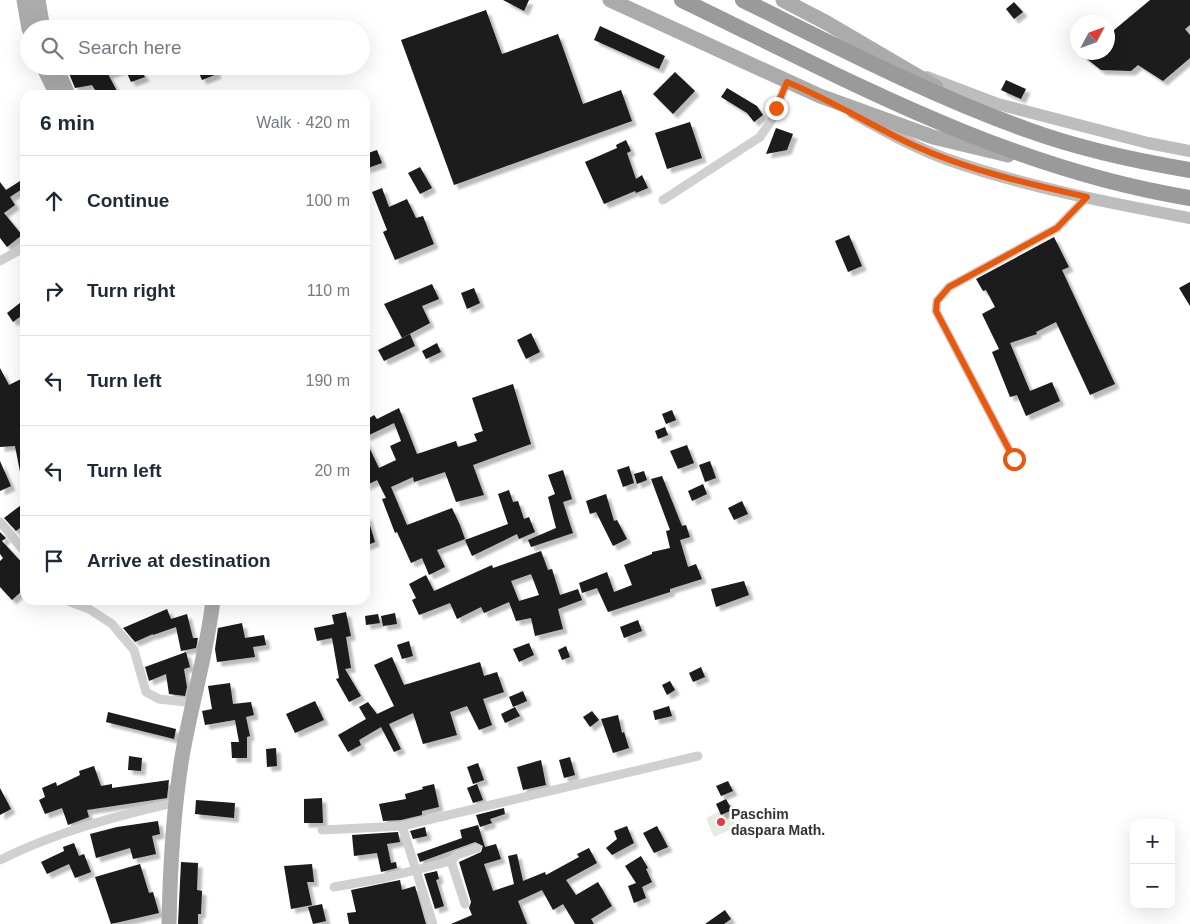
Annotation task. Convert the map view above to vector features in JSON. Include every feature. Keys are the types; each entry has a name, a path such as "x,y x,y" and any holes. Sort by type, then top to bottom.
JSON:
{"highway":[{"path":"682,0 944,125 1041,162 1117,183 1190,198"},
{"path":"743,0 877,66 980,112 1069,143 1190,170"}],"main road":[{"path":"24,0 27,20"},
{"path":"38,0 41,20"},
{"path":"610,0 820,96 933,137 1041,162"},
{"path":"783,0 980,112"},
{"path":"47,75 55,90"},
{"path":"60,75 66,90"},
{"path":"169,924 182,756 204,663 212,605"}],"street":[{"path":"886,58 930,78 998,104 1148,143 1190,151"},
{"path":"663,200 760,137 771,121 787,82"},
{"path":"820,96 913,145 949,160 1087,197 1190,218"},
{"path":"1014,459 936,311 937,301 949,287 1057,228 1087,197"},
{"path":"0,261 20,250"},
{"path":"0,522 20,544"},
{"path":"78,605 89,609 112,624 134,650 146,692 159,699 195,703"},
{"path":"322,830 402,826 698,756"},
{"path":"0,860 34,843 115,816 177,802"},
{"path":"402,826 418,870 433,924"},
{"path":"334,887 418,870 451,861 457,855 477,848"},
{"path":"451,861 465,904"}],"shaded area":[{"name":"Paschim daspara Math.","path":"728,807 737,827 714,837 706,818"}],"building":[{"path":"503,0 529,0 524,11"},
{"path":"1150,0 1190,0 1190,25 1185,29 1190,35 1190,58 1163,81 1138,65 1131,71 1101,70 1088,60 1115,60 1115,29"},
{"path":"1014,2 1023,12 1014,19 1006,9"},
{"path":"486,10 502,54 558,34 583,104 621,90 632,121 454,185 401,40"},
{"path":"600,26 665,56 659,69 594,40"},
{"path":"675,72 695,91 673,114 653,94"},
{"path":"70,75 109,75 116,90 95,90 92,85 75,88"},
{"path":"128,75 144,75 145,77 131,82"},
{"path":"200,75 214,75 202,80"},
{"path":"1006,80 1026,89 1021,99 1001,90"},
{"path":"727,88 757,106 763,115 754,122 747,113 721,97"},
{"path":"690,122 702,158 667,169 655,133"},
{"path":"776,128 793,134 787,150 766,154"},
{"path":"626,140 631,151 627,153 636,179 642,175 648,188 636,193 635,191 604,204 585,162 617,148 616,145"},
{"path":"377,150 382,163 370,167 370,152"},
{"path":"420,167 432,188 420,194 408,173"},
{"path":"20,181 20,190 10,197 15,205 4,213 20,233 20,237 7,247 0,238 0,182 6,190"},
{"path":"382,188 389,207 407,199 416,218 423,216 434,244 395,260 383,232 387,230 372,192"},
{"path":"849,235 862,266 848,272 835,241"},
{"path":"1054,237 1069,267 1062,270 1115,384 1090,395 1056,322 1036,332 1037,334 1010,343 1030,391 1052,382 1060,401 1026,416 1017,395 1010,397 992,352 999,349 982,314 995,307 986,290 983,291 976,279"},
{"path":"1190,282 1190,306 1179,288"},
{"path":"432,284 439,299 422,306 430,323 402,338 384,304"},
{"path":"474,288 480,303 467,309 461,293"},
{"path":"20,303 20,317 13,322 7,313"},
{"path":"531,333 540,352 526,359 517,340"},
{"path":"410,334 415,346 384,361 378,350"},
{"path":"437,343 441,352 426,359 422,351"},
{"path":"0,368 9,385 20,380 20,472 15,446 0,447"},
{"path":"513,384 531,444 473,465 484,495 456,502 445,472 414,482 413,477 391,487 407,525 452,508 460,525 465,539 437,550 445,567 429,575 422,558 411,563 397,532 395,533 382,499 386,498 377,480 370,484 370,449 379,468 396,460 390,446 401,441 394,423 370,435 370,418 374,415 377,419 399,408 417,454 456,441 458,447 477,441 474,434 483,431 472,398"},
{"path":"672,410 676,420 666,424 662,414"},
{"path":"665,427 668,435 658,439 655,431"},
{"path":"687,445 694,463 678,469 670,451"},
{"path":"0,461 11,486 0,491"},
{"path":"710,461 716,478 705,482 699,465"},
{"path":"629,466 634,483 623,487 617,470"},
{"path":"563,470 572,499 563,502 573,533 531,547 528,540 556,528 548,497 555,494 548,475"},
{"path":"644,471 647,480 637,484 634,474"},
{"path":"662,476 682,526 686,525 690,537 680,540 688,567 696,564 702,579 670,589 670,592 608,612 597,588 582,593 579,583 607,572 614,592 632,585 624,565 652,554 652,552 670,548 666,531 670,530 651,479"},
{"path":"703,484 707,494 692,501 688,491"},
{"path":"509,490 513,502 518,501 524,519 529,517 535,532 519,539 517,534 472,556 465,540 508,524 498,494"},
{"path":"606,494 614,521 617,520 627,539 613,546 596,512 590,514 586,501"},
{"path":"742,501 748,514 734,520 728,508"},
{"path":"20,506 20,528 16,531 4,518"},
{"path":"370,525 375,542 370,544"},
{"path":"0,532 6,538 2,541 20,561 20,593 12,600 0,587 0,561 3,558 0,554"},
{"path":"541,551 548,570 552,569 560,595 578,589 582,600 558,609 563,629 535,636 531,618 516,621 509,602 484,613 481,607 457,619 450,603 419,615 412,600 416,598 409,584 426,575 434,591 492,565 493,568","holes":["531,574 539,595 519,601 511,581"]},
{"path":"744,581 749,595 716,607 711,589"},
{"path":"167,609 171,619 187,614 193,638 198,638 196,648 181,651 176,627 135,642 123,628"},
{"path":"346,612 351,636 346,637 351,668 345,669 361,696 349,702 336,679 339,678 332,638 317,641 314,628 334,624 332,615"},
{"path":"395,613 397,624 383,626 381,616"},
{"path":"378,614 380,623 366,625 365,616"},
{"path":"638,620 642,631 624,638 620,627"},
{"path":"242,623 245,638 264,635 266,645 253,647 255,657 217,662 215,649 218,628"},
{"path":"409,641 413,656 402,659 397,645"},
{"path":"529,643 534,655 519,662 513,649"},
{"path":"566,646 570,657 562,660 558,650"},
{"path":"186,652 190,667 184,669 187,687 185,696 169,694 166,674 149,681 145,667"},
{"path":"392,657 404,685 480,662 484,676 497,672 504,692 483,699 492,725 479,730 467,706 450,712 457,735 423,744 413,713 389,724 401,749 394,752 381,727 359,740 361,745 348,752 338,735 366,719 359,707 368,702 377,714 394,706 374,665"},
{"path":"701,667 705,677 693,682 689,673"},
{"path":"670,681 675,690 667,695 662,685"},
{"path":"230,683 233,704 251,702 254,715 246,717 250,736 247,737 247,758 232,758 231,742 239,742 235,720 205,725 202,711 212,709 208,686"},
{"path":"523,691 527,701 513,707 509,697"},
{"path":"315,701 324,720 295,733 286,714"},
{"path":"669,706 672,716 655,720 653,711"},
{"path":"515,707 520,716 505,723 501,714"},
{"path":"592,711 599,720 590,727 583,717"},
{"path":"108,712 176,729 174,739 106,722"},
{"path":"618,715 622,733 624,732 629,748 613,753 601,719"},
{"path":"276,748 277,766 267,767 266,749"},
{"path":"129,756 142,758 141,771 128,770"},
{"path":"570,757 575,775 564,778 559,760"},
{"path":"541,760 546,785 523,790 517,767"},
{"path":"478,763 484,780 473,784 467,767"},
{"path":"94,766 101,786 112,784 112,788 169,780 167,798 87,810 89,817 68,825 62,808 45,814 39,800 45,797 42,788 56,782 57,786 80,775 79,771"},
{"path":"728,781 733,791 721,796 716,786"},
{"path":"434,784 439,807 422,811 422,815 401,820 383,821 379,804 406,799 405,794"},
{"path":"477,784 483,800 473,803 467,788"},
{"path":"0,788 11,809 0,815"},
{"path":"322,798 323,823 304,823 304,799"},
{"path":"726,799 732,810 721,815 716,804"},
{"path":"196,800 235,803 234,818 195,814"},
{"path":"504,808 505,814 490,819 492,823 480,827 476,815"},
{"path":"158,821 160,834 152,836 156,854 133,859 130,848 96,858 90,834 117,827"},
{"path":"478,825 485,847 496,844 501,859 484,864 493,891 514,884 508,856 517,854 523,881 545,872 546,875 579,857 577,854 589,848 597,863 566,880 576,895 598,882 612,906 591,919 594,924 575,924 563,904 553,910 542,890 518,901 527,924 451,924 472,915 469,908 471,902 459,862 481,852 483,846 475,842 420,862 417,854 462,838 460,830"},
{"path":"627,826 634,843 612,855 606,848 617,839 614,831"},
{"path":"657,826 668,847 654,853 643,833"},
{"path":"425,827 427,836 413,839 410,831"},
{"path":"398,832 400,842 387,844 391,863 396,862 397,868 381,872 377,853 354,856 352,835"},
{"path":"74,843 79,856 84,854 91,872 75,878 69,864 47,874 41,862 64,851 63,847"},
{"path":"641,856 648,868 646,869 652,882 642,887 646,898 634,903 628,886 636,883 625,866"},
{"path":"181,862 198,863 197,890 202,891 201,914 198,914 198,924 178,924"},
{"path":"140,864 149,893 153,892 159,913 111,924 95,877"},
{"path":"312,864 314,882 307,882 312,905 291,909 284,866"},
{"path":"437,871 439,879 436,880 444,906 435,909 424,874"},
{"path":"400,880 402,890 415,886 426,924 349,924 347,913 356,912 351,890"},
{"path":"322,904 326,921 313,924 308,907"},
{"path":"725,910 731,919 724,924 705,924"}],"place":[{"name":"Paschim daspara Math.","path":"721,822"}],"route":[{"path":"776,108 787,82 820,96 913,145 949,160 1087,197 1057,228 949,287 941,294 937,301 936,311 1014,459"}]}
